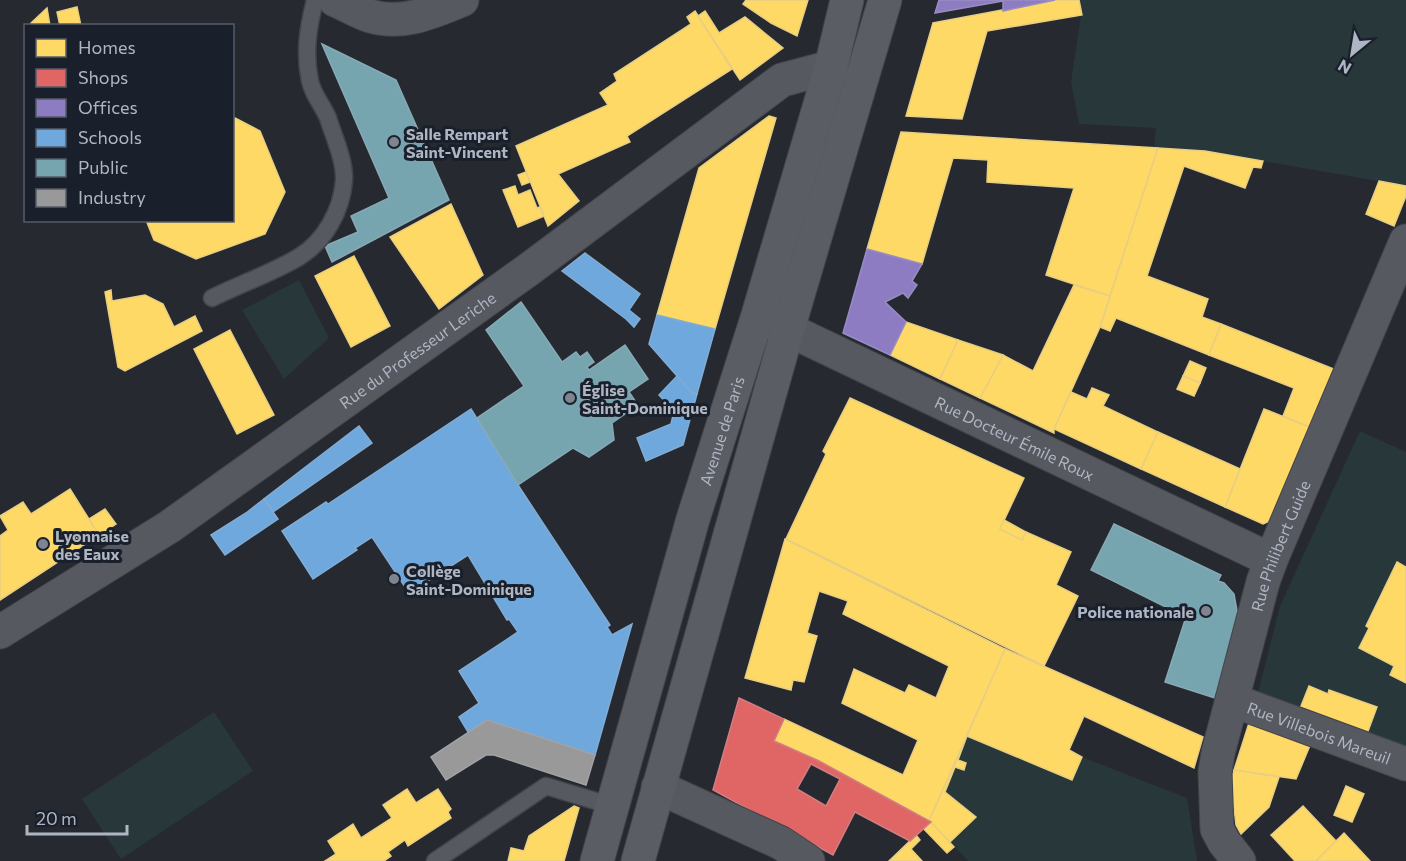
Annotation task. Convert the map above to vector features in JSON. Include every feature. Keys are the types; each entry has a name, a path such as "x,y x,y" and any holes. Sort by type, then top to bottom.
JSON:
{"main road":[{"name":"Avenue de Paris","path":"597,861 693,519 758,315 831,67 847,0"},
{"path":"638,861 788,329 885,0"}],"street":[{"path":"335,0 370,16 401,20 424,15 462,0"},
{"name":"Rue du Professeur Leriche","path":"0,632 169,527 528,270 782,80 831,67"},
{"name":"Rue Philibert Guide","path":"1239,861 1217,830 1215,772 1263,582 1406,241"},
{"name":"Rue Docteur Émile Roux","path":"758,315 1271,560"},
{"name":"Rue Villebois Mareuil","path":"1232,700 1406,764"},
{"path":"658,787 780,843 808,861"}],"lane":[{"path":"212,298 299,256 317,243 329,227 339,204 344,179 339,154 327,116 311,85 306,60 308,28 315,0"},
{"path":"435,861 546,786 612,806"}],"shaded area":[{"path":"1079,0 1406,0 1406,186 1205,151 1154,147 1156,128 1079,124 1071,82 1081,15"},
{"path":"299,280 329,338 284,379 242,310"},
{"path":"1360,431 1406,452 1406,754 1257,697 1280,606"},
{"path":"214,712 253,771 121,859 82,799"},
{"path":"968,736 1072,780 1082,757 1187,798 1197,861 968,861 950,842 975,817 945,792 955,767 964,770 966,763 958,760"}],"building: Homes":[{"path":"746,0 808,0 797,36 771,23 743,4"},
{"path":"1055,0 1079,0 1082,15 987,31 962,119 906,116 933,23"},
{"path":"77,7 81,24 60,24 57,12"},
{"path":"47,8 50,24 31,23"},
{"path":"695,11 732,69 627,136 630,142 558,174 579,201 548,226 516,146 608,105 600,93 617,81 614,74 691,24 687,17"},
{"path":"705,11 719,33 745,17 783,48 740,80 698,16"},
{"path":"769,116 776,118 715,329 657,315 699,168"},
{"path":"234,118 260,131 285,192 265,234 196,259 154,240 147,222 234,222"},
{"path":"901,132 1158,148 1110,296 1046,275 1074,188 987,182 988,160 953,158 922,264 867,249"},
{"path":"1158,148 1205,151 1263,161 1261,168 1253,167 1245,188 1184,166 1147,276 1208,299 1202,317 1221,324 1209,355 1116,318 1110,331 1100,327"},
{"path":"526,172 530,182 522,185 518,175"},
{"path":"1379,181 1406,186 1406,196 1394,226 1366,214"},
{"path":"515,186 518,195 530,190 537,208 540,207 544,216 518,227 503,190"},
{"path":"451,204 483,275 439,309 390,237"},
{"path":"354,256 390,326 351,347 315,276"},
{"path":"1074,285 1110,296 1100,327 1054,433 980,398 1003,355 1033,371"},
{"path":"111,290 112,301 145,295 163,304 174,327 195,316 202,331 125,371 118,367 105,292"},
{"path":"906,322 958,340 940,379 890,355"},
{"path":"1221,324 1336,370 1312,428 1283,416 1294,388 1209,355"},
{"path":"230,330 274,415 237,434 194,349"},
{"path":"958,340 1003,355 980,398 940,379"},
{"path":"1190,361 1206,368 1200,383 1183,376"},
{"path":"1183,376 1200,383 1194,396 1177,389"},
{"path":"1092,388 1109,395 1103,406 1158,432 1141,469 1054,429 1071,392 1087,399"},
{"path":"850,398 1024,478 1000,529 1022,540 1026,532 1071,552 1056,585 1078,596 1044,666 786,539 826,454 823,451"},
{"path":"1264,409 1312,428 1276,518 1263,524 1225,507"},
{"path":"1158,432 1240,469 1225,507 1141,469"},
{"name":"Lyonnaise des Eaux","path":"70,489 99,535 0,600 0,536 8,530 0,516 23,502 31,514"},
{"path":"105,509 116,524 99,535 89,519"},
{"path":"1004,520 1026,532 1022,540 1000,529"},
{"path":"785,539 1005,649 929,821 819,761 774,741 784,719 903,775 918,740 842,703 854,669 905,693 909,685 936,698 949,666 843,614 848,601 819,591 807,633 817,636 804,682 793,680 791,690 745,678"},
{"path":"1397,562 1406,567 1406,683 1390,675 1394,666 1359,648 1369,628 1366,626"},
{"path":"1005,649 1203,737 1194,768 1084,716 1069,750 1082,757 1072,780 967,736"},
{"path":"1309,686 1328,694 1329,690 1377,707 1364,742 1297,716"},
{"path":"1249,723 1311,743 1296,779 1234,770"},
{"path":"967,736 958,760 966,763 964,770 955,767 945,792 976,817 950,842 929,821"},
{"path":"1234,770 1279,777 1269,807 1241,834 1236,825 1231,781"},
{"path":"1346,786 1364,794 1352,822 1334,815"},
{"path":"407,789 416,803 438,789 451,809 448,812 451,818 408,846 405,840 388,852 391,856 384,861 325,861 336,854 328,841 353,824 361,838 392,818 383,805"},
{"path":"574,806 579,808 564,861 508,861 511,848 524,851 529,836"},
{"path":"1303,806 1336,841 1316,861 1295,861 1271,835"},
{"path":"931,822 954,847 947,853 923,828"},
{"path":"1344,833 1370,861 1316,861"},
{"path":"916,835 920,840 911,849 922,861 889,861"}],"building: Shops":[{"path":"739,698 784,719 774,741 819,761 931,822 910,841 855,812 833,855 713,790","holes":["811,764 840,779 826,806 797,789"]}],"building: Offices":[{"path":"939,0 1055,0 1003,11 1003,1 935,13"},
{"path":"867,249 922,264 912,281 917,285 908,298 903,293 885,302 906,322 890,355 843,333"}],"building: Schools":[{"path":"585,253 640,294 629,310 640,319 634,327 562,271"},
{"path":"657,315 715,329 697,394 692,393 649,344"},
{"path":"677,376 692,393 697,394 683,445 646,461 637,438 671,424 674,411 659,395"},
{"path":"471,409 610,625 607,627 612,635 632,624 595,755 487,720 468,732 459,717 479,703 459,671 518,632 509,619 507,620 468,555 409,593 372,537 355,548 357,550 313,579 282,531 326,502 328,504"},
{"path":"359,426 372,443 273,512 264,499"},
{"path":"264,499 278,519 225,555 211,535"}],"building: Public":[{"name":"Salle Rempart Saint-Vincent","path":"322,44 396,80 449,200 332,262 325,246 358,232 351,216 389,198"},
{"name":"Église Saint-Dominique","path":"521,302 562,362 576,352 580,357 587,352 594,362 587,367 589,370 625,345 648,379 629,392 638,405 612,423 614,440 589,457 573,448 518,485 477,418 524,386 486,330"},
{"name":"Police nationale","path":"1114,524 1221,575 1218,581 1224,583 1234,594 1237,611 1242,612 1215,698 1165,682 1186,617 1091,570"}],"building: Industry":[{"path":"487,720 595,755 586,785 494,755 486,755 446,780 431,757"}],"place":[{"name":"Salle Rempart Saint-Vincent","path":"394,142"},
{"name":"Église Saint-Dominique","path":"570,398"},
{"name":"Lyonnaise des Eaux","path":"43,544"},
{"name":"Collège Saint-Dominique","path":"394,579"},
{"name":"Police nationale","path":"1206,611"}]}
